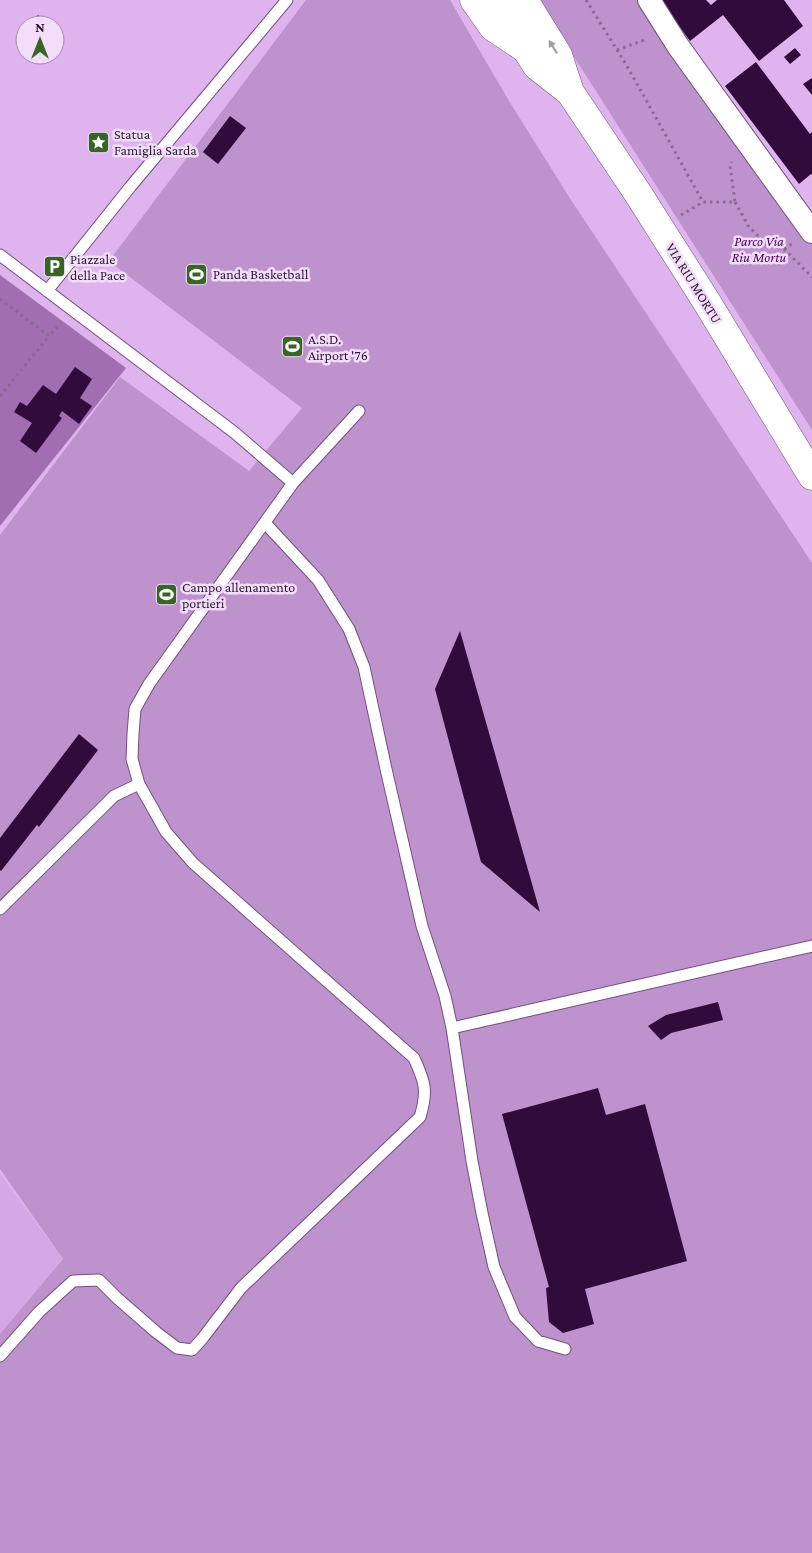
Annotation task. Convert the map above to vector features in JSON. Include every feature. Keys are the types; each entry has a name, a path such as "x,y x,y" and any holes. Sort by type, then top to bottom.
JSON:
{"main road":[{"name":"VIA RIU MORTU","path":"474,0 493,27 526,50"},
{"name":"VIA RIU MORTU","path":"494,0 537,66 570,92"},
{"name":"VIA RIU MORTU","path":"524,0 558,55 570,92 637,192 708,304 812,476"}],"street":[{"path":"649,0 752,150 806,236"}],"lane":[{"path":"47,291 131,186 287,0"},
{"path":"0,255 235,433 293,483"},
{"path":"0,1356 39,1312 73,1281 99,1280 156,1332 177,1348 192,1350 241,1288 420,1117 425,1099 424,1079 414,1058 193,863 166,832 139,784 132,759 135,709 149,684 293,483 360,411"},
{"path":"265,523 318,580 349,629 364,667 422,926 445,996 452,1028 472,1161 494,1267 515,1317 538,1341 565,1349"},
{"path":"0,909 114,796 139,784"},
{"path":"452,1028 812,946"}],"path":[{"path":"586,0 628,66 703,202"},
{"path":"617,50 669,31"},
{"path":"752,150 736,156 730,166 735,202 749,227 766,244 784,249 812,277"},
{"path":"676,218 703,202 735,202"},
{"path":"784,249 806,236"},
{"path":"0,299 49,336"},
{"path":"0,396 49,336 63,322 71,309"}],"shaded area":[{"path":"0,275 126,368 0,526"},
{"path":"0,1174 63,1259 0,1334"}],"green space":[{"path":"306,0 450,0 509,101 571,200 812,563 812,1553 0,1553 0,1334 63,1259 0,1169 0,535 120,377 249,471 302,408 109,261"},
{"name":"Parco Via Riu Mortu","path":"540,0 653,0 812,234 812,430 557,30"}],"building":[{"path":"660,0 706,0 711,5 717,0 784,0 803,26 759,61 723,15 690,41"},
{"path":"795,48 801,55 790,64 784,57"},
{"path":"756,62 810,134 812,132 812,175 799,184 725,86"},
{"path":"812,78 812,95 803,84"},
{"path":"230,116 246,128 218,164 203,152"},
{"path":"75,367 92,379 80,398 92,406 79,424 62,411 59,416 62,418 36,453 20,441 32,423 14,412 20,402 27,406 43,385 56,394"},
{"path":"460,631 540,912 481,862 435,689"},
{"path":"79,734 98,750 39,827 37,825 1,871 0,838"},
{"path":"718,1002 723,1020 671,1033 661,1040 648,1026 666,1015"},
{"path":"598,1088 606,1115 645,1104 687,1261 585,1289 594,1324 563,1333 549,1322 546,1288 549,1287 502,1114"}],"place":[{"name":"Statua Famiglia Sarda","path":"98,142"},
{"name":"Piazzale della Pace","path":"54,267"},
{"name":"Panda Basketball","path":"197,274"},
{"name":"A.S.D. Airport '76","path":"292,347"},
{"name":"Campo allenamento portieri","path":"166,595"}]}
